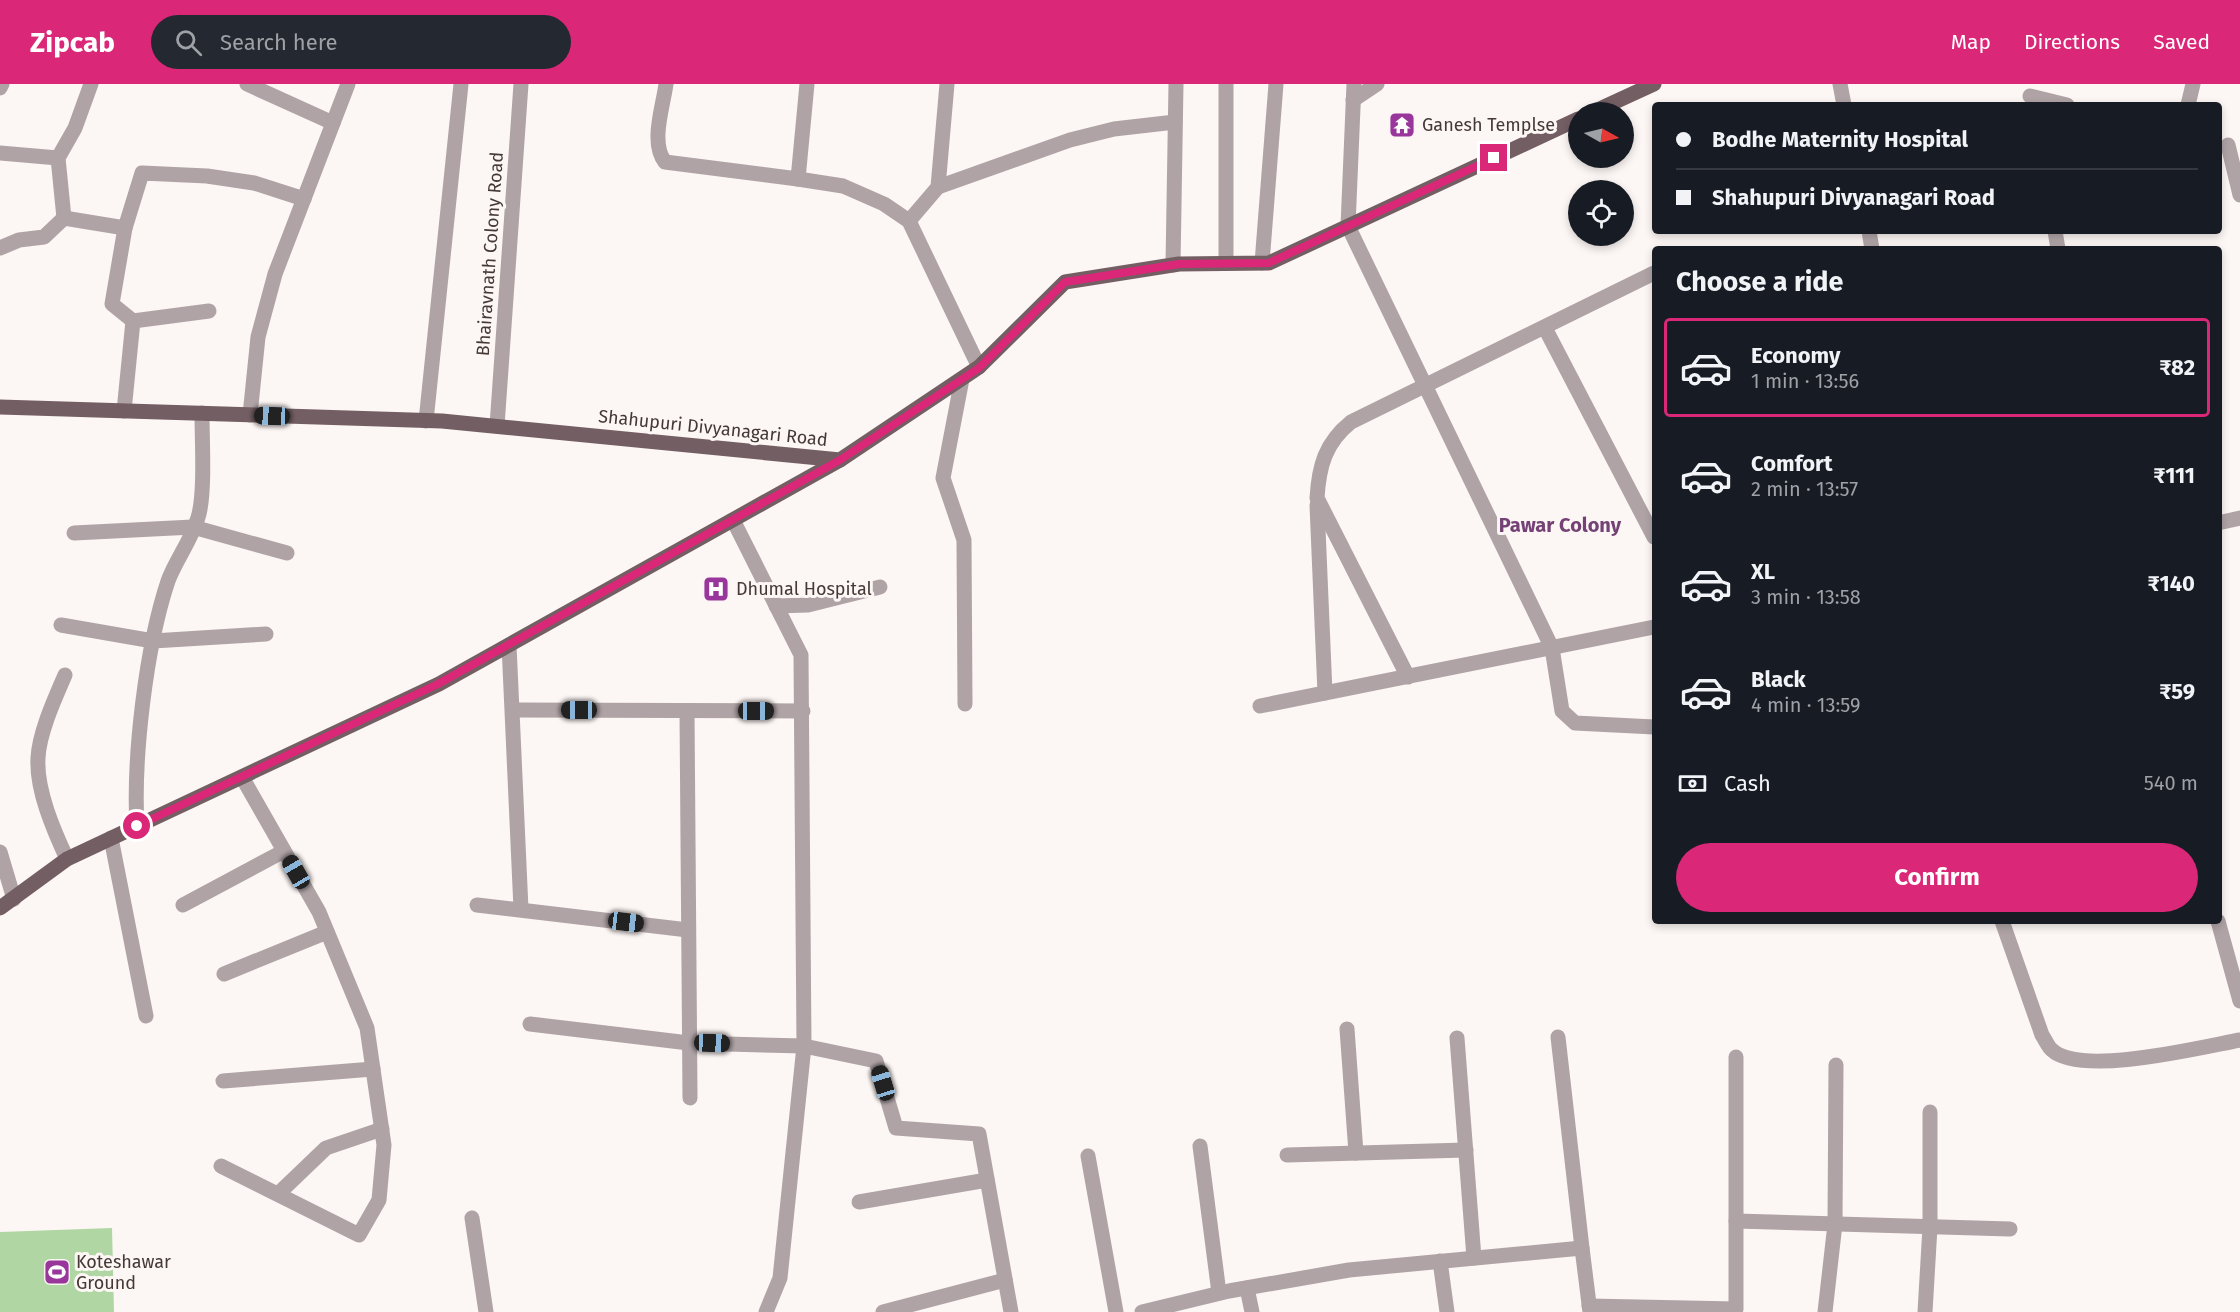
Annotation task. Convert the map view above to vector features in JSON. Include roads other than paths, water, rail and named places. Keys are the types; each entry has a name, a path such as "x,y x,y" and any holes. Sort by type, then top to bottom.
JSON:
{"main road":[{"path":"1615,102 1654,84"},
{"name":"Shahupuri Divyanagari Road","path":"0,407 426,421 840,460 979,368 1065,282 1173,265 1269,263 1568,124"},
{"path":"0,908 14,900 67,859 438,684 840,460"}],"street":[{"path":"64,218 58,158 75,128 91,84"},
{"path":"247,84 333,123"},
{"path":"250,415 258,337 275,274 348,84"},
{"path":"426,421 460,84"},
{"name":"Bhairavnath Colony Road","path":"497,426 521,84"},
{"path":"666,84 658,140 659,154 665,162 798,178 843,186 884,204 909,220 979,368"},
{"path":"798,178 807,84"},
{"path":"938,187 947,84"},
{"path":"1173,265 1176,84"},
{"path":"1226,84 1226,263"},
{"path":"1262,262 1276,84"},
{"path":"1354,84 1348,226 1552,648 1562,711 1575,723 1652,727"},
{"path":"1353,100 1377,84"},
{"path":"1840,84 1843,102"},
{"path":"2189,102 2193,84"},
{"path":"2030,95 2056,102"},
{"path":"909,220 938,187 1071,140 1114,129 1175,122"},
{"path":"2229,147 2240,195"},
{"path":"0,153 58,158"},
{"path":"209,311 133,321 112,304 125,228 142,173 207,176 254,183 304,199"},
{"path":"64,218 125,228"},
{"path":"0,248 19,240 44,237 64,218"},
{"path":"1325,693 1318,473 1327,448 1337,434 1351,422 1652,274"},
{"path":"124,411 133,321"},
{"path":"1545,328 1652,533"},
{"path":"962,379 943,478 964,540 965,704"},
{"path":"137,826 141,730 153,641 168,581 199,514 202,413"},
{"path":"1317,498 1408,677"},
{"path":"2222,522 2240,518"},
{"path":"733,520 801,655 804,1046 780,1278 766,1312"},
{"path":"74,533 193,527 286,553"},
{"path":"776,606 808,605 880,587"},
{"path":"61,625 153,641 266,634"},
{"path":"1260,706 1652,627"},
{"path":"509,645 521,909"},
{"path":"65,675 51,709 38,758 48,818 67,859"},
{"path":"513,710 803,711"},
{"path":"687,711 690,1098"},
{"path":"221,1166 359,1235 379,1200 384,1144 367,1028 319,912 242,777"},
{"path":"111,838 146,1016"},
{"path":"183,904 284,851"},
{"path":"0,852 14,900"},
{"path":"477,905 688,930"},
{"path":"2003,924 2042,1035 2052,1051 2069,1059 2097,1062 2240,1040"},
{"path":"2219,924 2240,1001"},
{"path":"224,974 327,932"},
{"path":"530,1024 690,1043 804,1046 876,1061 896,1128 979,1134 1011,1312"},
{"path":"1347,1029 1356,1153"},
{"path":"1558,1037 1590,1309 1737,1309 1736,1057"},
{"path":"1457,1038 1474,1258"},
{"path":"1825,1312 1835,1224 1836,1065"},
{"path":"224,1081 373,1069"},
{"path":"1925,1312 1930,1227 1930,1112"},
{"path":"278,1194 326,1148 382,1129"},
{"path":"1200,1146 1219,1293"},
{"path":"1287,1155 1466,1150"},
{"path":"1088,1156 1116,1312"},
{"path":"859,1202 987,1180"},
{"path":"472,1218 486,1312"},
{"path":"1736,1221 2010,1229"},
{"path":"1142,1312 1219,1293 1349,1270 1582,1248"},
{"path":"1440,1261 1447,1312"},
{"path":"883,1312 1005,1280"},
{"path":"1246,1288 1252,1312"}],"place":[{"name":"Ganesh Templse","path":"1402,125"},
{"name":"Dhumal Hospital","path":"716,589"},
{"name":"Koteshawar Ground","path":"57,1272"}],"district":[{"name":"Pawar Colony","path":"1560,525"}]}
